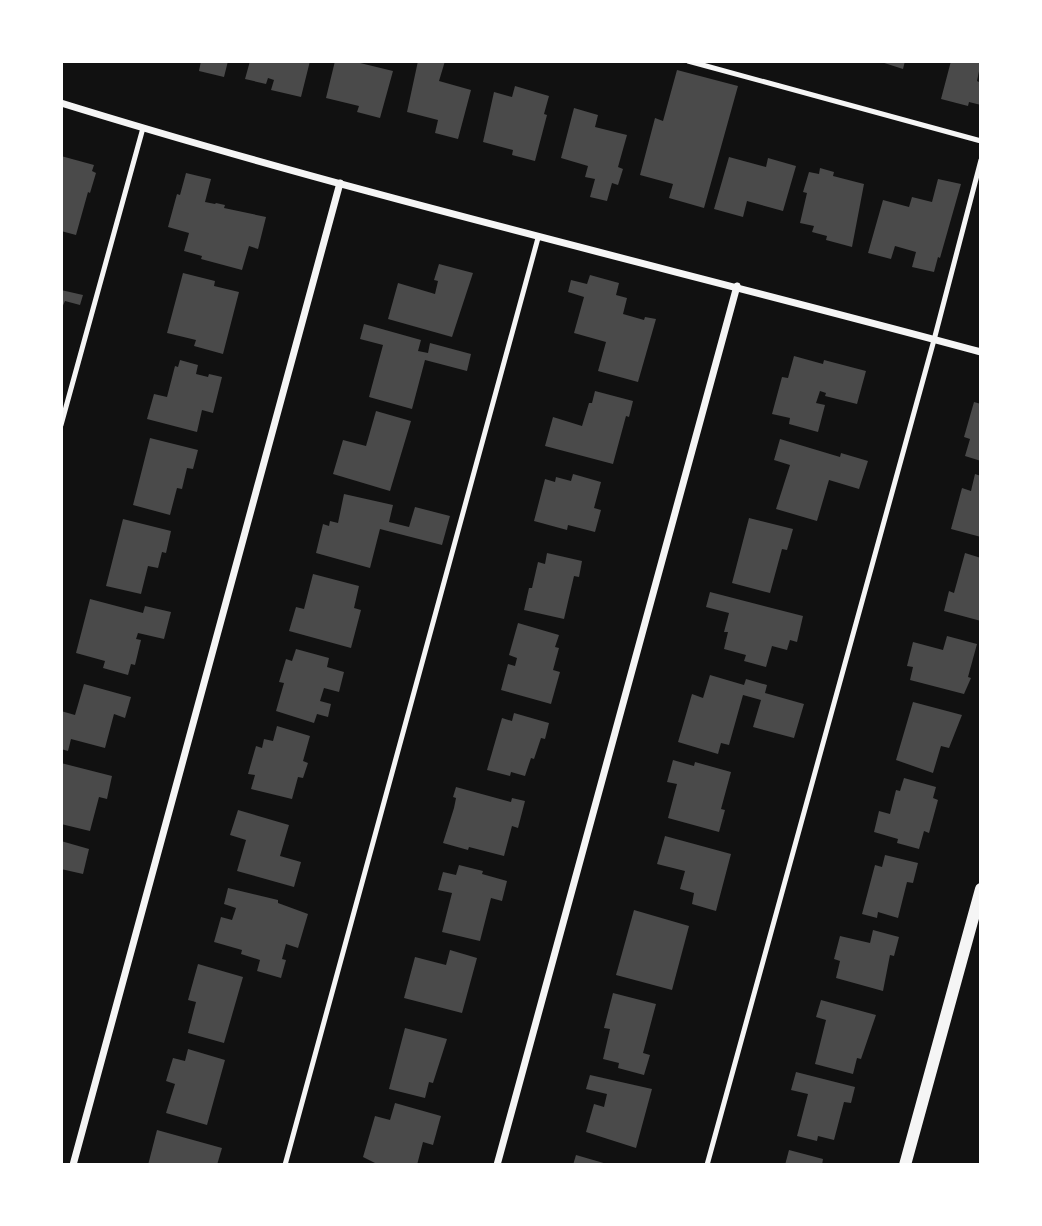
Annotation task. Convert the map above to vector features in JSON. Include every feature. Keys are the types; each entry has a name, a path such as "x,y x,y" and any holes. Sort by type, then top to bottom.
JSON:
{"street":[{"path":"61,103 538,238 737,286 981,352"},
{"path":"73,1165 340,183"},
{"path":"497,1165 737,286"},
{"path":"905,1165 981,889"}],"lane":[{"path":"688,61 981,141"},
{"path":"61,425 142,128"},
{"path":"707,1165 981,160"},
{"path":"285,1165 538,238"}],"building":[{"path":"201,61 228,61 224,77 199,71"},
{"path":"250,61 310,61 301,97 271,90 274,80 268,78 266,84 245,79"},
{"path":"335,61 361,61 360,63 393,71 380,118 357,112 359,106 326,98"},
{"path":"418,61 445,61 439,81 471,90 458,139 435,133 438,120 407,112"},
{"path":"878,61 905,61 903,69"},
{"path":"951,61 981,61 977,81 981,83 981,105 969,102 968,106 941,99"},
{"path":"677,70 738,86 704,208 669,198 673,184 640,175 655,118 663,121"},
{"path":"515,86 549,96 535,161 512,155 513,150 483,142 494,92 512,97"},
{"path":"574,108 598,115 595,127 627,135 618,167 623,169 618,185 612,183 607,201 590,197 595,179 585,177 588,166 561,158"},
{"path":"61,156 94,165 92,171 96,173 76,235 61,231"},
{"path":"729,157 766,167 768,158 796,166 783,211 747,201 743,217 714,209"},
{"path":"820,168 834,172 833,176 864,184 852,247 826,240 827,236 812,232 814,226 800,223 807,193 803,192 809,172 819,174"},
{"path":"186,173 211,179 205,202 266,217 258,249 249,246 242,270 201,259 202,256 184,251 189,233 168,227"},
{"path":"938,179 961,184 934,272 912,267 916,252 895,246 891,259 868,253 883,200 909,207 912,197 932,202"},
{"path":"439,264 473,273 452,337 388,319 398,283 435,294 438,281 434,280"},
{"path":"183,273 215,281 214,286 239,292 223,354 194,346 196,340 167,333"},
{"path":"590,275 619,283 616,295 627,298 623,314 644,320 645,317 656,319 638,382 598,371 606,342 574,333 584,297 568,292 571,280 587,284"},
{"path":"61,290 83,295 80,305 65,301 61,310"},
{"path":"364,324 421,340 418,351 428,353 430,343 471,354 467,371 425,360 412,409 369,397 383,345 360,339"},
{"path":"794,356 823,364 824,360 866,371 857,404 825,396 826,393 820,391 816,403 825,405 818,432 789,424 790,418 772,414 782,377 788,378"},
{"path":"180,360 198,365 196,374 222,377 213,413 202,410 197,432 147,419 154,394 167,397 175,366 178,367"},
{"path":"595,391 633,401 629,417 626,416 613,464 545,446 553,417 582,426"},
{"path":"974,402 981,404 981,461 965,456 970,439 964,437"},
{"path":"376,411 411,421 390,491 333,474 343,440 366,446"},
{"path":"150,438 198,450 193,469 187,468 182,489 177,488 170,515 133,505"},
{"path":"780,439 840,457 841,453 868,461 859,489 829,480 817,521 776,509 790,465 774,460"},
{"path":"573,474 601,482 594,508 601,510 595,532 568,525 567,530 534,521 545,479 555,482 556,477 571,481"},
{"path":"975,474 981,476 981,537 951,529 962,488 971,491"},
{"path":"344,494 393,505 389,522 409,527 415,507 450,516 442,545 380,529 370,568 316,553 323,524 329,526 330,521 338,523"},
{"path":"749,518 793,529 787,550 782,549 770,593 732,583"},
{"path":"123,519 171,531 166,553 162,552 158,568 148,566 141,594 106,586"},
{"path":"547,553 582,561 579,577 574,576 564,619 524,610 538,562 545,564"},
{"path":"965,553 981,558 981,621 944,611 949,591 954,593"},
{"path":"313,574 359,586 354,608 361,610 351,648 289,631 296,607 304,609"},
{"path":"710,592 803,616 797,642 790,640 787,650 772,646 766,667 744,661 746,655 724,649 728,632 724,632 729,613 706,607"},
{"path":"90,599 143,613 145,606 171,612 164,639 138,633 136,639 141,640 135,665 131,664 128,675 103,668 105,661 76,653"},
{"path":"518,623 559,635 555,647 559,648 553,670 560,672 551,704 501,690 508,664 515,666 517,658 509,655"},
{"path":"947,636 977,644 968,677 971,678 964,694 910,680 913,667 907,666 913,642 943,650"},
{"path":"296,649 329,658 327,667 344,672 339,692 324,688 320,701 331,704 328,717 317,714 314,723 276,711 284,683 279,682 286,659 292,661"},
{"path":"710,675 744,685 746,679 767,685 765,693 804,704 794,738 753,727 761,700 743,695 729,745 721,743 718,754 678,742 692,694 703,698"},
{"path":"84,684 131,697 125,718 114,714 105,748 71,739 68,751 61,749 61,711 75,715"},
{"path":"913,702 962,715 949,748 941,746 933,773 896,760"},
{"path":"514,713 549,723 545,739 541,738 525,776 511,772 510,776 487,770 502,718 512,721"},
{"path":"277,726 310,736 303,761 308,763 303,778 298,777 292,799 251,789 255,775 248,774 256,746 262,748 264,739 273,741"},
{"path":"673,760 694,766 695,762 731,772 721,809 725,810 719,832 668,818 677,784 667,782"},
{"path":"61,763 112,776 107,799 99,797 90,831 61,824"},
{"path":"904,778 936,787 933,798 938,800 929,833 924,831 919,849 897,843 898,839 874,832 879,811 890,814 896,790 900,791"},
{"path":"456,787 511,802 512,798 525,801 518,828 512,826 504,856 443,843 454,808"},
{"path":"238,810 289,825 280,856 301,862 294,887 237,871 246,840 230,835"},
{"path":"665,836 731,854 716,911 692,904 694,893 680,889 685,871 657,864"},
{"path":"61,841 89,849 83,874 61,869"},
{"path":"885,855 918,863 913,883 907,882 898,918 878,912 877,918 862,914 875,865 882,867"},
{"path":"459,865 507,881 502,901 491,898 480,941 442,932 452,893 438,890 443,872 456,875"},
{"path":"228,888 278,900 278,903 308,914 298,948 286,944 282,959 286,960 281,978 257,971 260,960 241,954 242,950 214,942 221,917 232,920 236,908 224,904"},
{"path":"634,910 689,926 672,990 616,975"},
{"path":"873,930 899,937 894,956 890,955 883,991 836,978 840,961 834,959 840,936 870,943"},
{"path":"450,950 477,958 462,1013 404,998 415,957 446,965"},
{"path":"198,964 243,977 224,1043 188,1033 196,1002 188,1000"},
{"path":"613,993 656,1004 643,1053 650,1055 644,1075 618,1068 619,1063 603,1059 610,1029 604,1028"},
{"path":"821,1000 876,1015 853,1074 815,1064 826,1020 816,1017"},
{"path":"405,1028 447,1039 433,1083 429,1082 425,1098 389,1089"},
{"path":"188,1049 225,1060 207,1125 166,1113 175,1084 166,1081 173,1058 185,1061"},
{"path":"796,1072 855,1087 851,1103 844,1102 834,1140 818,1136 817,1141 797,1136 808,1094 791,1090"},
{"path":"590,1075 652,1089 636,1148 586,1132 594,1104 604,1107 607,1094 586,1089"},
{"path":"395,1103 441,1116 433,1145 423,1142 417,1165 379,1165 363,1157 375,1116 390,1120"},
{"path":"157,1130 222,1148 217,1165 148,1165"},
{"path":"789,1150 823,1159 822,1165 785,1165"},
{"path":"576,1155 607,1164 607,1165 573,1165"}]}
